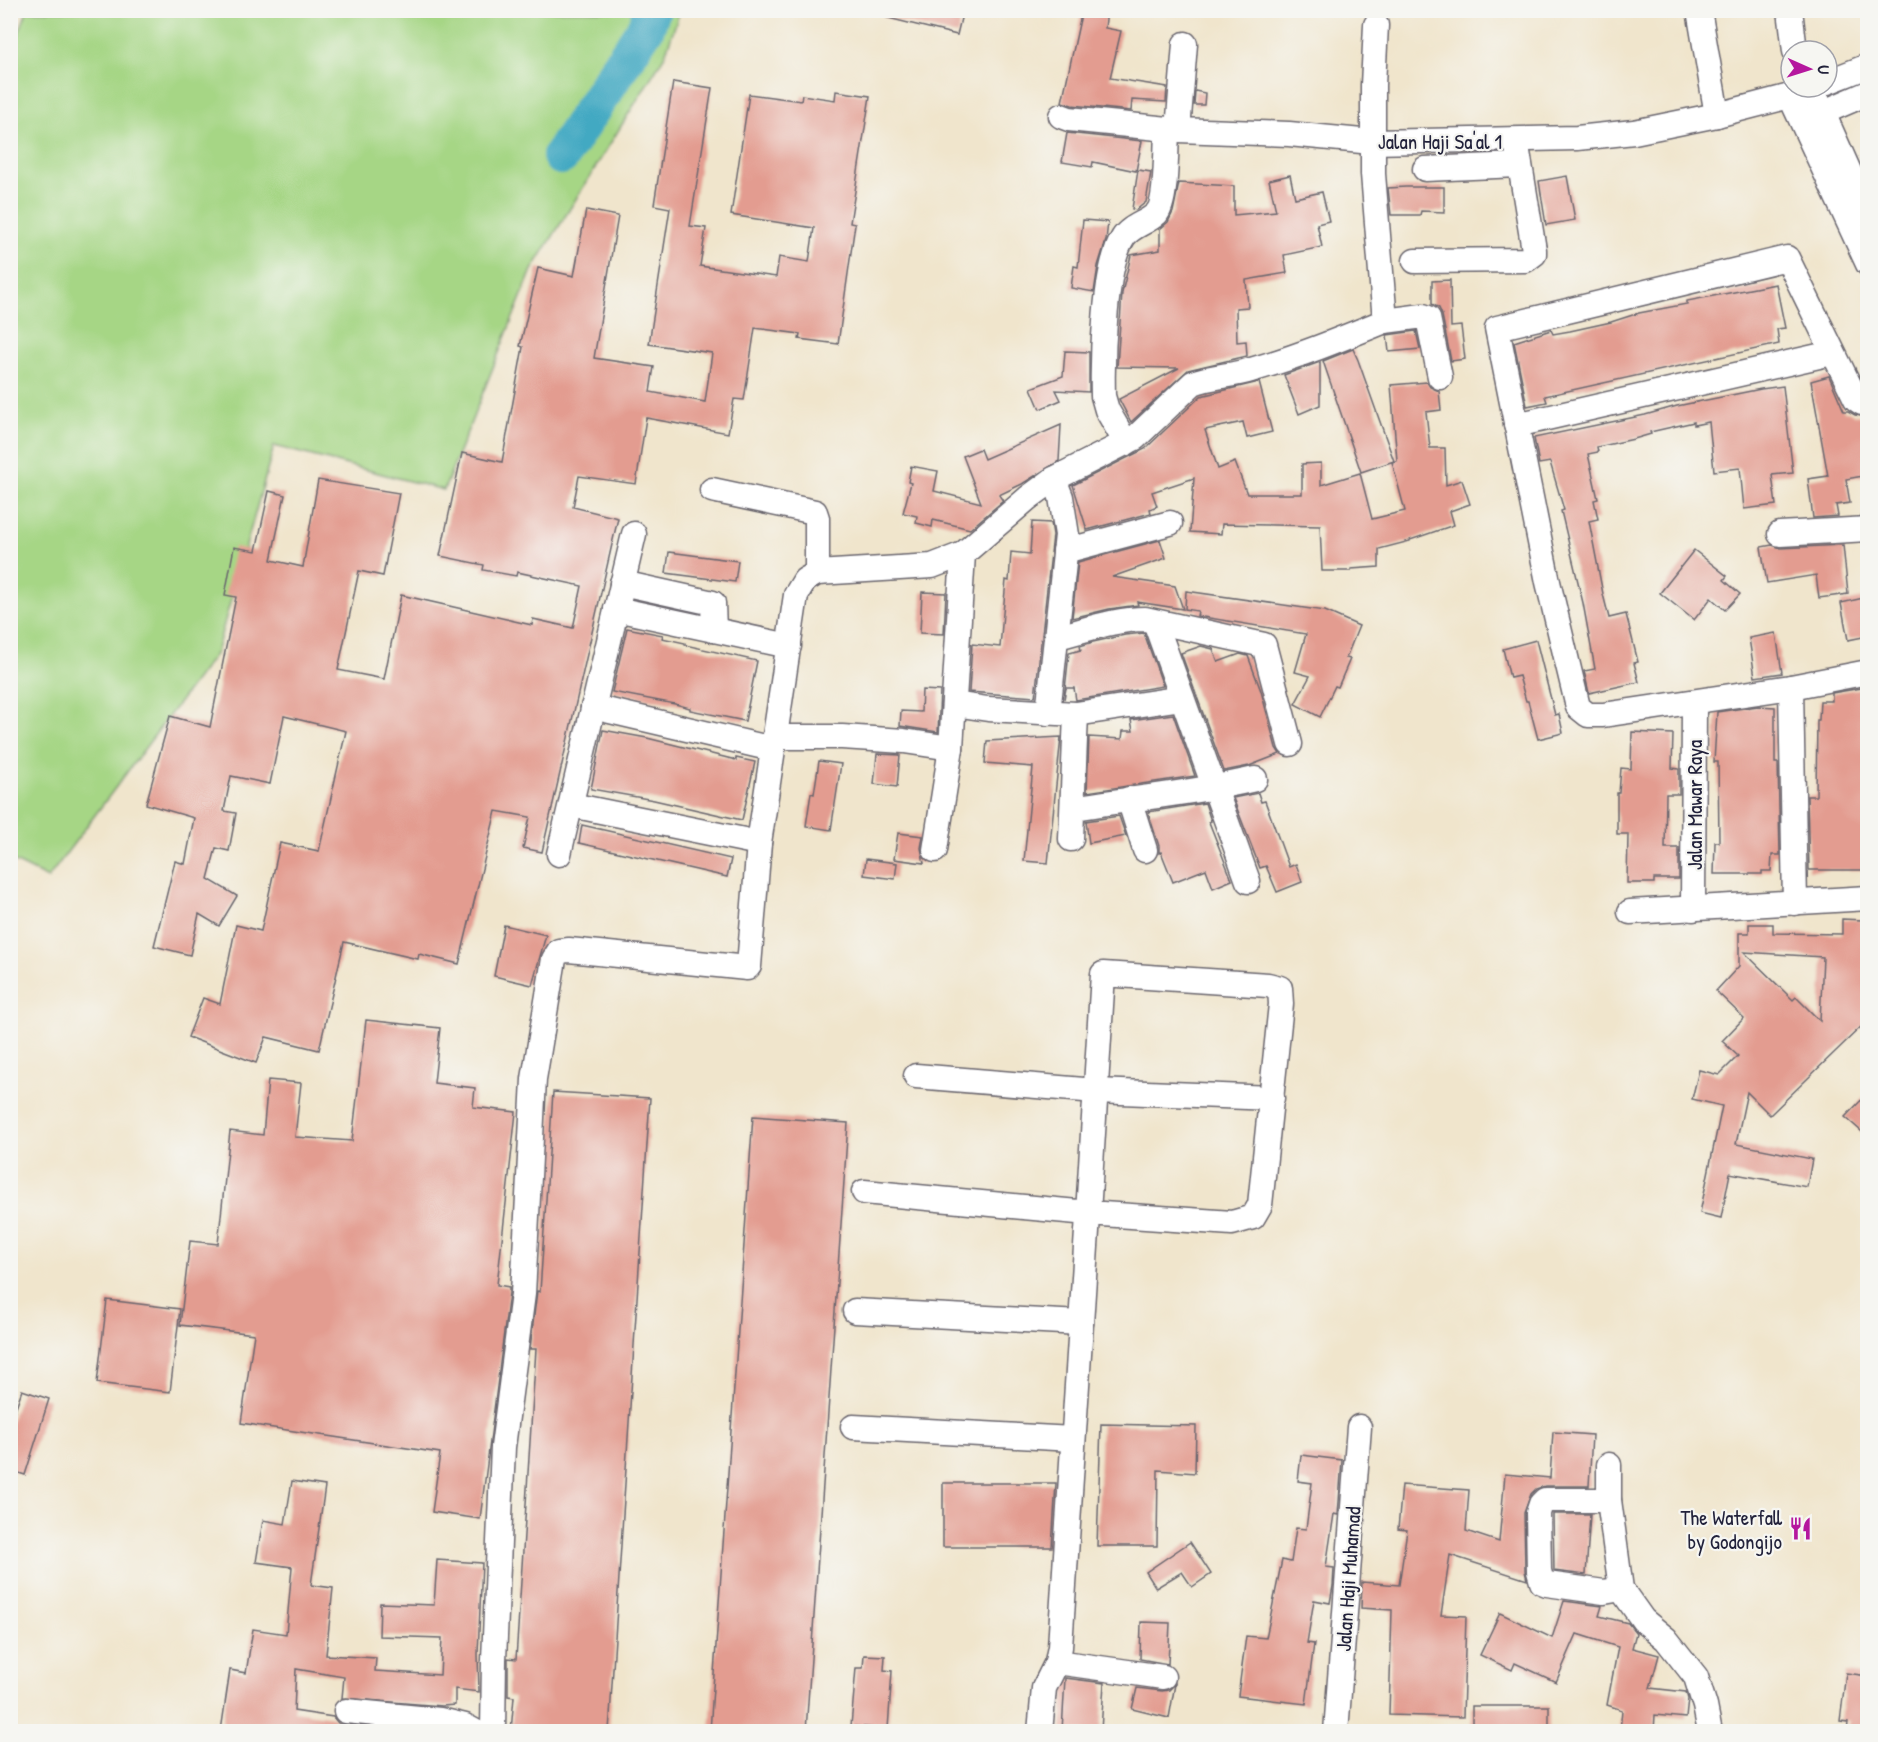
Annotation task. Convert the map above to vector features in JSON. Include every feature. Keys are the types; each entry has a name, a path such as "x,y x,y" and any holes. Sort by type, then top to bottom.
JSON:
{"street":[{"path":"1699,10 1717,115"},
{"path":"1790,10 1794,39"},
{"path":"1376,25 1372,174 1385,321"},
{"path":"1126,443 1107,410 1103,396 1106,304 1112,270 1122,238 1155,216 1162,203 1185,44"},
{"name":"Jalan Haji Sa'al 1","path":"1839,77 1868,66"},
{"path":"1824,112 1868,93"},
{"name":"Jalan Haji Sa'al 1","path":"1061,116 1069,119 1173,130 1289,134 1372,142 1516,140 1576,138 1634,132 1717,115 1779,97"},
{"path":"1811,99 1868,264"},
{"path":"1815,99 1824,112 1868,214"},
{"path":"1415,261 1526,260 1534,255 1516,140"},
{"path":"1425,169 1519,165"},
{"path":"1868,402 1862,403 1856,399 1787,258 1497,328 1548,582 1578,707 1588,715 1596,716 1791,687 1868,672"},
{"path":"493,1731 503,1447 523,1294 534,1079 554,959 560,951 569,950 747,968 750,962 759,843 796,596 805,580 817,573 932,566 963,554 1028,498 1054,480 1126,443 1144,431 1193,383 1203,379 1251,370 1315,349 1385,321 1423,316 1428,318 1440,377"},
{"path":"1516,425 1832,353"},
{"path":"1048,713 1067,534 1061,497 1054,480"},
{"path":"712,490 815,512 817,518 817,573"},
{"path":"1065,551 1170,523"},
{"path":"1780,534 1868,529"},
{"path":"559,854 634,534"},
{"path":"935,850 951,748 963,554"},
{"path":"622,583 713,603 714,630"},
{"path":"616,609 789,646"},
{"path":"1057,637 1133,619 1264,645 1290,744"},
{"path":"1155,622 1248,881"},
{"path":"1791,687 1795,903"},
{"path":"954,704 1076,714 1182,698"},
{"name":"Jalan Mawar Raya","path":"1693,909 1694,702"},
{"path":"593,707 774,743 883,740 951,748"},
{"path":"1071,839 1076,714"},
{"path":"1074,808 1214,789 1255,779"},
{"path":"1129,799 1144,850"},
{"path":"571,805 759,843"},
{"path":"1630,912 1868,898"},
{"path":"864,1192 1088,1213 1232,1223 1253,1217 1260,1205 1281,988 1268,985 1103,974 1096,1091 1088,1213 1081,1323 1073,1440 1060,1647 1057,1662 1044,1689 1040,1731"},
{"path":"916,1076 1096,1091 1272,1098"},
{"path":"855,1311 1081,1323"},
{"path":"853,1427 1073,1440"},
{"name":"Jalan Haji Muhamad","path":"1336,1731 1359,1427"},
{"path":"1609,1465 1609,1500 1621,1589 1643,1620 1666,1639 1696,1677 1710,1731"},
{"path":"1609,1500 1545,1500 1538,1513 1539,1571 1542,1582 1547,1584 1604,1592 1621,1589"},
{"path":"1057,1662 1163,1677"},
{"path":"346,1711 440,1720 476,1731"}],"green space":[{"path":"27,11 680,11 665,55 532,270 444,490 274,446 216,653 48,878 11,860 10,57"}],"building":[{"path":"885,10 963,10 957,35 884,17"},
{"path":"1082,10 1107,10 1105,28 1121,31 1110,78 1167,87 1166,102 1132,100 1131,111 1062,102"},
{"path":"673,82 712,88 690,226 706,228 700,266 776,277 779,257 809,262 814,228 731,215 749,94 801,101 802,95 835,100 836,91 870,96 850,223 855,224 838,344 799,339 800,334 755,328 744,400 734,399 728,433 646,418 636,484 579,476 573,507 618,518 542,852 523,848 530,817 496,811 459,964 419,954 418,959 344,942 319,1050 266,1037 256,1063 188,1037 203,998 220,1004 236,925 261,931 280,843 319,851 346,731 284,716 270,784 231,776 224,811 236,813 229,851 216,848 208,879 237,896 219,926 199,914 190,955 154,946 175,861 185,864 194,818 146,804 170,716 210,727 236,597 225,595 234,547 256,551 269,491 285,495 271,560 303,567 318,480 399,493 383,576 359,571 338,670 384,679 401,595 532,625 533,619 573,628 582,586 517,572 516,576 483,570 484,565 440,556 462,453 502,462 523,347 520,346 538,268 574,276 586,210 618,216 594,358 654,367 650,392 705,402 712,353 649,344 670,208 654,205"},
{"path":"1195,91 1205,93 1204,105 1194,105"},
{"path":"1067,133 1142,141 1136,171 1093,162 1092,167 1062,162"},
{"path":"1138,170 1151,172 1146,202 1136,210 1132,209"},
{"path":"1290,175 1295,198 1322,192 1329,221 1317,224 1322,247 1284,255 1287,273 1246,280 1248,307 1236,308 1237,342 1246,341 1247,356 1188,370 1131,422 1119,399 1179,368 1117,367 1122,293 1131,255 1160,250 1160,229 1168,222 1173,212 1179,183 1234,186 1234,215 1276,211 1269,180"},
{"path":"1567,176 1575,220 1546,225 1539,181"},
{"path":"1444,187 1444,212 1421,211 1420,215 1391,215 1388,188"},
{"path":"1083,220 1108,222 1094,292 1071,288 1074,266 1078,267"},
{"path":"1450,280 1451,327 1461,326 1465,359 1451,361 1442,315 1439,308 1432,304 1432,281"},
{"path":"1776,284 1785,328 1777,329 1779,344 1545,396 1547,402 1527,406 1514,342 1551,330 1553,334 1570,331 1639,313 1687,304 1687,301"},
{"path":"1416,331 1420,349 1389,352 1387,335"},
{"path":"1353,349 1394,461 1361,472 1323,361"},
{"path":"1065,351 1089,352 1089,392 1056,390 1061,400 1040,409 1031,388 1063,376"},
{"path":"1320,362 1320,405 1299,414 1284,375"},
{"path":"1829,376 1844,411 1868,417 1868,475 1846,479 1850,503 1836,505 1838,516 1813,518 1808,479 1828,476 1811,381"},
{"path":"1259,382 1272,432 1247,438 1243,422 1205,430 1218,469 1235,462 1247,494 1302,494 1302,464 1321,463 1321,485 1360,473 1372,519 1405,511 1392,462 1397,461 1391,385 1427,382 1430,387 1439,391 1441,410 1426,412 1430,448 1445,448 1446,485 1462,480 1470,504 1450,511 1454,525 1410,541 1379,549 1379,567 1351,569 1351,571 1322,571 1320,526 1222,524 1221,534 1190,532 1194,478 1152,492 1157,506 1150,509 1151,513 1087,530 1073,485 1145,449 1201,396"},
{"path":"1783,386 1793,473 1772,475 1776,505 1744,509 1740,468 1714,471 1709,422 1694,425 1694,422 1650,432 1651,434 1634,439 1597,447 1598,452 1588,454 1598,499 1594,500 1598,519 1589,521 1603,594 1609,618 1626,614 1638,662 1634,663 1639,682 1589,693 1584,671 1595,669 1583,603 1561,511 1564,510 1550,462 1539,464 1534,438 1677,406"},
{"path":"1061,425 1059,461 999,495 1003,501 970,529 933,520 932,527 916,523 917,516 903,513 911,483 908,482 911,466 938,471 934,491 981,503 963,456 980,449 984,459"},
{"path":"1032,522 1051,523 1053,535 1035,697 969,692 972,644 1000,647 1011,552 1030,554"},
{"path":"1160,540 1166,558 1112,577 1175,586 1183,609 1137,602 1138,605 1072,618 1078,562"},
{"path":"1772,545 1781,548 1843,545 1848,594 1819,598 1816,575 1767,583 1761,547"},
{"path":"1694,550 1727,576 1724,580 1740,594 1725,610 1711,598 1694,620 1660,593"},
{"path":"669,552 738,561 735,582 666,573"},
{"path":"1186,591 1325,611 1359,626 1346,658 1350,659 1338,687 1335,686 1320,717 1295,704 1310,676 1295,672 1306,634 1197,616 1198,611 1185,609"},
{"path":"922,592 946,593 944,634 920,633"},
{"path":"1868,597 1868,636 1848,640 1841,603"},
{"path":"627,628 663,635 662,638 685,643 685,645 757,661 745,721 612,692"},
{"path":"1144,633 1163,686 1076,700 1074,688 1066,688 1064,699 1069,653 1081,650 1080,646 1093,642"},
{"path":"1776,633 1782,673 1755,677 1749,638"},
{"path":"1536,640 1555,715 1559,714 1563,733 1538,739 1519,676 1510,678 1503,649"},
{"path":"1201,646 1213,649 1218,662 1240,654 1248,656 1261,691 1276,748 1280,754 1249,766 1224,771 1181,653"},
{"path":"1868,687 1868,870 1809,870 1807,796 1816,796 1817,720 1819,720 1820,701 1832,701 1832,693"},
{"path":"922,690 940,691 938,732 900,726 901,711 921,712"},
{"path":"1758,706 1775,707 1775,763 1778,763 1780,855 1772,855 1771,871 1762,871 1762,874 1714,874 1715,842 1719,842 1718,762 1714,762 1717,712"},
{"path":"1173,714 1195,776 1087,792 1089,737 1122,739 1123,731 1133,731 1131,720"},
{"path":"603,730 647,738 736,760 736,758 755,762 742,820 654,800 591,789"},
{"path":"1632,732 1673,734 1672,768 1679,769 1679,794 1666,794 1665,848 1679,848 1679,879 1654,879 1654,883 1627,883 1628,834 1617,834 1617,793 1619,793 1621,768 1631,769"},
{"path":"1061,737 1048,863 1024,861 1033,767 985,763 987,741"},
{"path":"877,754 900,755 897,787 874,784"},
{"path":"819,761 841,764 831,830 806,826"},
{"path":"1258,793 1261,802 1265,801 1289,867 1296,864 1302,882 1277,892 1266,866 1260,868 1233,798"},
{"path":"1205,803 1211,821 1209,822 1232,880 1213,888 1206,869 1173,882 1161,852 1159,853 1159,846 1148,812"},
{"path":"1119,816 1126,836 1089,843 1086,821"},
{"path":"582,825 731,859 727,877 579,843"},
{"path":"898,833 923,836 921,848 924,863 894,859"},
{"path":"866,859 897,863 895,879 864,875"},
{"path":"1842,919 1862,920 1862,927 1868,927 1868,1020 1770,1115 1747,1092 1736,1144 1812,1159 1807,1187 1730,1173 1721,1218 1700,1213 1722,1106 1692,1099 1699,1070 1719,1075 1738,1056 1722,1041 1744,1018 1716,991 1739,966 1739,933 1749,933 1749,924 1773,924 1773,933 1842,934","holes":["1744,952 1823,957 1820,1021 1796,997 1793,1000"]},
{"path":"504,925 546,935 532,985 494,976"},
{"path":"366,1020 440,1028 434,1083 475,1088 473,1107 516,1112 497,1285 509,1287 509,1293 480,1519 432,1512 440,1453 241,1423 254,1334 180,1325 190,1241 218,1244 230,1131 263,1135 268,1080 301,1083 295,1137 352,1141"},
{"path":"553,1092 650,1098 609,1731 511,1731 514,1697 508,1696 508,1658 516,1659 536,1349 530,1349 537,1291 540,1292"},
{"path":"1868,1093 1868,1137 1845,1117"},
{"path":"753,1116 848,1123 806,1731 710,1731"},
{"path":"107,1300 180,1309 170,1392 97,1383"},
{"path":"22,1390 49,1399 25,1475 10,1470 10,1424"},
{"path":"1101,1424 1196,1426 1195,1473 1158,1470 1157,1546 1097,1546"},
{"path":"1553,1432 1592,1435 1589,1486 1545,1486 1536,1489 1531,1494 1524,1513 1527,1580 1450,1555 1441,1615 1466,1616 1463,1717 1389,1715 1392,1610 1361,1608 1362,1582 1399,1585 1407,1530 1398,1529 1402,1485 1469,1490 1466,1531 1499,1542 1505,1474 1550,1478"},
{"path":"1301,1455 1342,1460 1338,1515 1334,1514 1326,1567 1334,1568 1333,1586 1330,1603 1314,1600 1307,1643 1314,1644 1306,1704 1238,1696 1246,1636 1266,1638 1282,1560 1291,1562 1296,1528 1306,1529 1312,1483 1298,1481"},
{"path":"292,1481 325,1486 311,1585 333,1588 326,1655 376,1658 375,1671 440,1675 442,1638 379,1636 380,1603 434,1605 437,1560 482,1563 478,1654 479,1692 455,1689 455,1705 442,1706 342,1698 344,1677 296,1669 294,1711 333,1717 338,1723 345,1725 411,1731 221,1731 230,1670 246,1673 253,1629 286,1634 292,1567 256,1562 263,1520 285,1524"},
{"path":"943,1483 1056,1483 1052,1547 943,1547"},
{"path":"1553,1514 1590,1514 1586,1575 1554,1571"},
{"path":"1190,1542 1211,1574 1192,1587 1182,1572 1156,1588 1146,1572"},
{"path":"1564,1601 1602,1606 1599,1616 1628,1623 1636,1633 1632,1648 1659,1655 1650,1688 1686,1692 1688,1699 1686,1718 1655,1715 1654,1731 1620,1731 1622,1710 1607,1705 1618,1647 1577,1634 1556,1682 1515,1663 1512,1670 1480,1655 1500,1613 1552,1638"},
{"path":"1141,1622 1170,1623 1168,1664 1140,1659"},
{"path":"864,1655 885,1656 884,1670 892,1671 888,1729 851,1726 856,1668 863,1668"},
{"path":"1846,1673 1868,1676 1868,1731 1847,1731 1848,1722 1840,1721"},
{"path":"1065,1678 1104,1683 1101,1731 1062,1731"},
{"path":"1175,1684 1169,1718 1132,1709 1137,1688 1162,1691 1169,1690"},
{"path":"1472,1706 1549,1706 1549,1731 1472,1731"}],"waterway":[{"path":"561,156 646,27 652,10"}],"place":[{"name":"The Waterfall by Godongijo","path":"1800,1529"}]}
